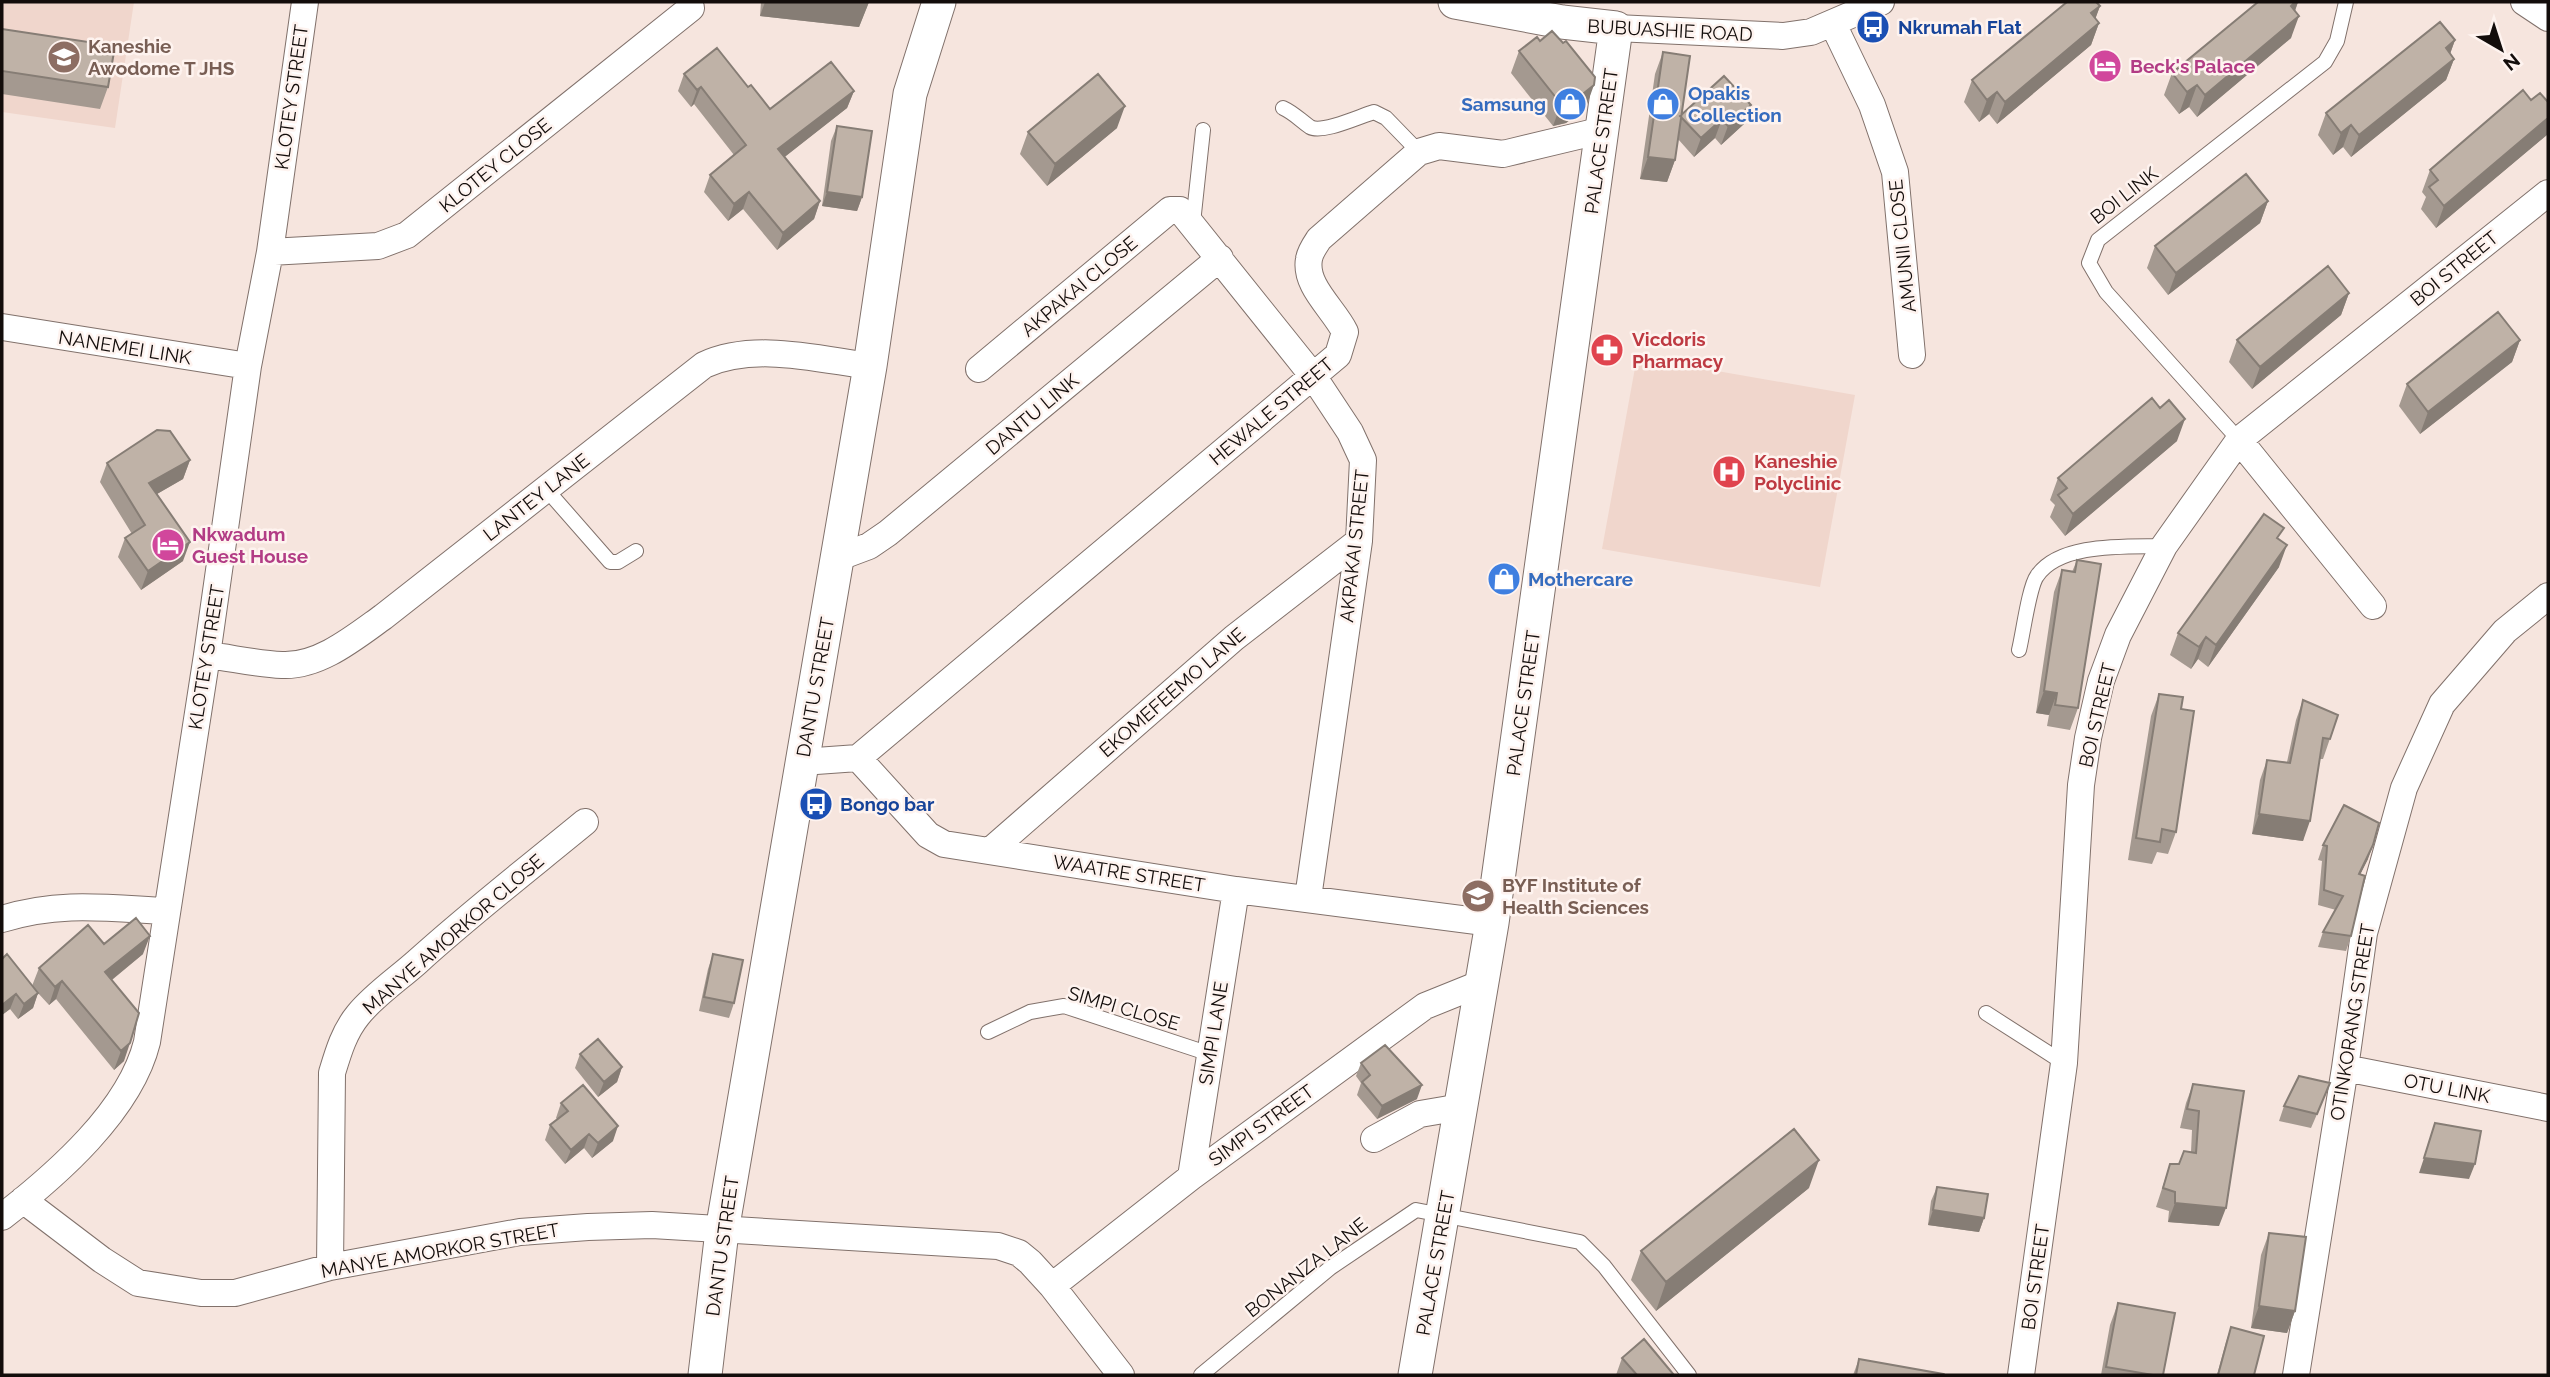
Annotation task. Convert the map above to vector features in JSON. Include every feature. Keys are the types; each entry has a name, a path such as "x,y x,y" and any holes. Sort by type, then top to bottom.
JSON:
{"street":[{"name":"KLOTEY STREET","path":"2,1217 72,1158 132,1080 147,1042 207,655 248,366 270,251 305,2"},
{"name":"DANTU STREET","path":"705,1375 722,1231 870,366 910,94 939,2"},
{"name":"BUBUASHIE ROAD","path":"1455,2 1564,12 1616,29 1783,36 1811,32 1880,2"},
{"name":"KLOTEY CLOSE","path":"270,251 378,246 407,235 691,8"},
{"name":"AMUNII CLOSE","path":"1833,24 1872,105 1895,172 1912,355"},
{"name":"PALACE STREET","path":"1415,1375 1492,923 1616,29"},
{"path":"1419,152 1439,146 1503,154 1603,130"},
{"name":"HEWALE STREET","path":"858,758 1338,355 1345,332 1338,316 1321,297 1309,276 1308,257 1318,239 1419,152"},
{"name":"BOI STREET","path":"2021,1375 2064,1063 2081,785 2101,681 2118,635 2164,545 2239,440 2548,193"},
{"name":"AKPAKAI CLOSE","path":"979,369 1170,210 1187,217"},
{"name":"AKPAKAI STREET","path":"1187,217 1313,376 1350,432 1363,460 1359,541 1308,898"},
{"name":"DANTU LINK","path":"837,558 869,546 888,533 1220,258"},
{"name":"NANEMEI LINK","path":"2,327 248,366"},
{"name":"LANTEY LANE","path":"207,655 283,665 309,660 335,649 383,617 704,365 722,357 749,353 870,366"},
{"path":"2239,440 2373,606"},
{"name":"EKOMEFEEMO LANE","path":"991,850 1234,638 1359,541"},
{"name":"OTINKORANG STREET","path":"2296,1375 2364,933 2404,788 2442,704 2505,631 2548,596"},
{"path":"802,762 858,758"},
{"name":"WAATRE STREET","path":"858,758 933,839 944,844 1236,890 1492,923"},
{"name":"MANYE AMORKOR CLOSE","path":"330,1267 332,1073 346,1033 358,1015 375,998 585,822"},
{"name":"SIMPI LANE","path":"1191,1177 1236,890"},
{"path":"2,919 52,907 84,906 166,911"},
{"name":"SIMPI STREET","path":"1052,1286 1191,1177 1425,1006 1482,983"},
{"name":"OTU LINK","path":"2345,1069 2548,1108"},
{"path":"1374,1139 1420,1114 1461,1107"},
{"name":"MANYE AMORKOR STREET","path":"23,1200 138,1283 201,1293 235,1293 330,1267 520,1232 588,1227 652,1226 998,1246 1019,1253 1052,1286 1121,1375"}],"lane":[{"name":"BOI LINK","path":"2239,440 2106,292 2090,263 2098,240 2325,62 2337,41 2347,2"},
{"path":"1283,108 1293,112 1313,129 1323,129 1374,112 1386,118 1419,152"},
{"path":"1187,217 1203,130"},
{"path":"546,489 610,562 618,562 636,551"},
{"path":"2019,650 2035,577 2052,559 2088,550 2164,545"},
{"name":"SIMPI CLOSE","path":"988,1032 1030,1012 1063,1006 1210,1054"},
{"path":"1986,1013 2064,1063"},
{"name":"BONANZA LANE","path":"1201,1375 1330,1268 1416,1210 1580,1242 1604,1266 1689,1375"}],"shaded area":[{"name":"Kaneshie Awodome T JHS","path":"2,2 134,2 115,128 2,112"},
{"name":"Kaneshie Polyclinic","path":"1637,357 1855,395 1820,587 1602,549"}],"building":[{"path":"2067,2 2096,2 2100,6 2091,13 2099,23 2005,102 1997,92 1987,100 1972,80"},
{"path":"2258,2 2295,2 2291,6 2299,16 2205,95 2197,85 2187,92 2172,73"},
{"path":"2440,22 2455,40 2446,48 2454,59 2359,135 2351,125 2341,133 2326,113"},
{"path":"2,29 115,46 108,87 2,71"},
{"path":"1552,31 1563,43 1566,41 1595,77 1594,85 1574,101 1561,104 1519,51 1537,37 1540,41"},
{"path":"717,48 748,87 751,85 770,109 831,62 854,91 778,149 820,201 783,233 749,192 734,204 710,175 746,145 701,87 697,90 684,74"},
{"path":"1663,52 1690,56 1675,160 1648,157"},
{"path":"1098,74 1125,106 1055,164 1028,132"},
{"path":"1724,76 1751,105 1728,126 1722,119 1701,138 1680,116"},
{"path":"2523,90 2531,100 2540,93 2548,102 2548,118 2444,206 2429,187 2438,180 2430,170"},
{"path":"837,126 872,131 862,197 827,192"},
{"path":"2246,174 2268,201 2176,273 2155,246"},
{"path":"2328,266 2349,293 2260,367 2237,340"},
{"path":"2498,312 2520,340 2428,412 2407,384"},
{"path":"2152,398 2160,408 2169,400 2185,419 2073,514 2058,495 2067,488 2058,478"},
{"path":"157,430 170,431 190,460 149,483 190,542 148,571 125,538 145,525 107,463"},
{"path":"2264,514 2284,528 2277,538 2287,545 2216,645 2206,637 2199,647 2178,633"},
{"path":"2077,560 2101,564 2078,708 2055,705 2057,693 2044,691 2062,570 2075,572"},
{"path":"2159,694 2183,697 2181,709 2194,711 2176,832 2162,829 2160,842 2136,838"},
{"path":"2303,700 2338,715 2330,739 2323,738 2310,821 2259,814 2267,760 2290,763"},
{"path":"2344,805 2379,823 2373,845 2359,874 2365,876 2351,936 2323,932 2343,896 2324,890 2327,846 2323,845"},
{"path":"136,918 150,936 105,972 139,1013 130,1043 121,1051 62,981 55,987 39,968 88,925 104,944"},
{"path":"7,954 38,993 24,1004 16,994 2,1005 2,959"},
{"path":"713,954 743,960 734,1003 704,997"},
{"path":"598,1039 622,1067 604,1082 580,1054"},
{"path":"1385,1045 1422,1085 1382,1106 1362,1082 1370,1075 1361,1063"},
{"path":"2299,1076 2330,1083 2317,1114 2284,1106"},
{"path":"2193,1084 2244,1091 2226,1208 2175,1203 2175,1192 2163,1188 2170,1164 2179,1164 2184,1151 2196,1153 2199,1111 2187,1109"},
{"path":"583,1085 618,1126 598,1143 589,1134 571,1150 550,1125 568,1111 561,1103"},
{"path":"2435,1123 2481,1131 2475,1164 2424,1158"},
{"path":"1794,1129 1819,1160 1666,1282 1641,1251"},
{"path":"1937,1187 1988,1194 1984,1218 1933,1210"},
{"path":"2269,1233 2306,1237 2295,1311 2259,1306"},
{"path":"2118,1303 2175,1313 2163,1375 2106,1367"},
{"path":"2231,1327 2264,1336 2254,1375 2218,1375"},
{"path":"1644,1339 1674,1375 1637,1375 1622,1358"},
{"path":"1859,1359 1943,1374 1856,1375"}],"place":[{"name":"Nkrumah Flat","path":"1873,27"},
{"name":"Kaneshie Awodome T JHS","path":"64,57"},
{"name":"Beck's Palace","path":"2105,66"},
{"name":"Samsung","path":"1570,104"},
{"name":"Opakis Collection","path":"1663,104"},
{"name":"Vicdoris Pharmacy","path":"1607,350"},
{"name":"Kaneshie Polyclinic","path":"1729,472"},
{"name":"Nkwadum Guest House","path":"168,545"},
{"name":"Mothercare","path":"1504,579"},
{"name":"Bongo bar","path":"816,804"},
{"name":"BYF Institute of Health Sciences","path":"1478,896"}]}
